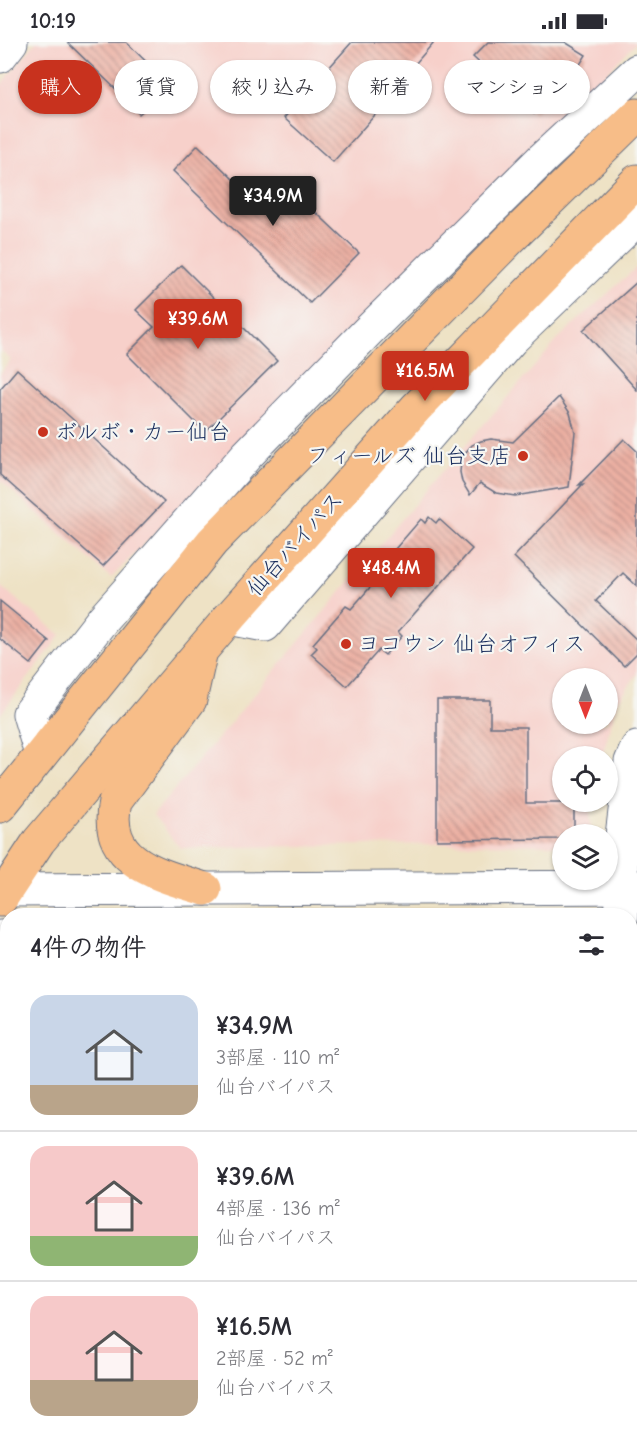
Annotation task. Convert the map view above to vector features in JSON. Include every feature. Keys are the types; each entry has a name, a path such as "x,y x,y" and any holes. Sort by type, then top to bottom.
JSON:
{"highway":[{"path":"0,806 212,542 510,239 637,115"},
{"name":"仙台バイパス","path":"2,893 39,841 229,618 416,408 637,181"},
{"path":"201,651 190,700 115,802 112,816 116,839 128,856 141,866 169,878 205,889"}],"street":[{"path":"0,56 11,42"},
{"path":"41,754 29,714 111,610 239,463 368,331 543,158 637,71"},
{"path":"229,618 265,625 511,340 637,219"},
{"path":"2,893 205,889 627,896 621,844 632,762 637,748"}],"shaded area":[{"path":"36,42 637,42 590,90 590,60 444,60 444,114 566,114 111,578 0,480 0,374 11,360 0,350 0,86 18,64 18,114 102,114 102,60 21,60"},
{"path":"637,267 637,674 618,702 618,668 552,668 552,734 608,734 605,746 552,746 552,812 590,812 591,824 552,824 552,845 436,844 180,848 153,815 429,487 562,335"},
{"path":"0,586 61,635 0,715"}],"building":[{"path":"67,42 126,42 144,60 114,60 114,87 102,76 102,60 86,60"},
{"path":"352,42 434,42 418,60 348,60 348,114 376,114 333,162 284,118 288,114 336,114 336,60"},
{"path":"488,42 565,42 586,55 583,60 476,60 473,57"},
{"path":"198,145 267,212 290,188 359,253 310,303 173,171"},
{"path":"181,265 277,361 205,432 127,354 154,327 136,310"},
{"path":"637,282 637,390 583,330"},
{"name":"ボルボ・カー仙台","path":"17,369 164,502 103,566 0,475 0,389"},
{"path":"559,397 570,413 575,432 569,487 515,496 496,493 480,483 470,495 462,482 460,472 465,453 472,445 491,439 513,442"},
{"path":"624,439 637,451 637,586 623,573 596,601 637,640 637,653 624,666 514,557"},
{"path":"429,517 436,523 439,519 472,549 398,632 402,636 385,655 379,650 347,686 311,654 317,648 313,644 346,606 351,609 381,575 376,571 421,519 425,523"},
{"path":"0,601 49,641 31,664 0,639"},
{"path":"437,700 490,700 490,727 526,727 526,803 552,803 552,812 574,812 574,824 552,824 552,839 437,840"}],"place":[{"name":"ボルボ・カー仙台","path":"43,432"},
{"name":"フィールズ 仙台支店","path":"523,456"},
{"name":"ヨコウン 仙台オフィス","path":"346,644"}]}
